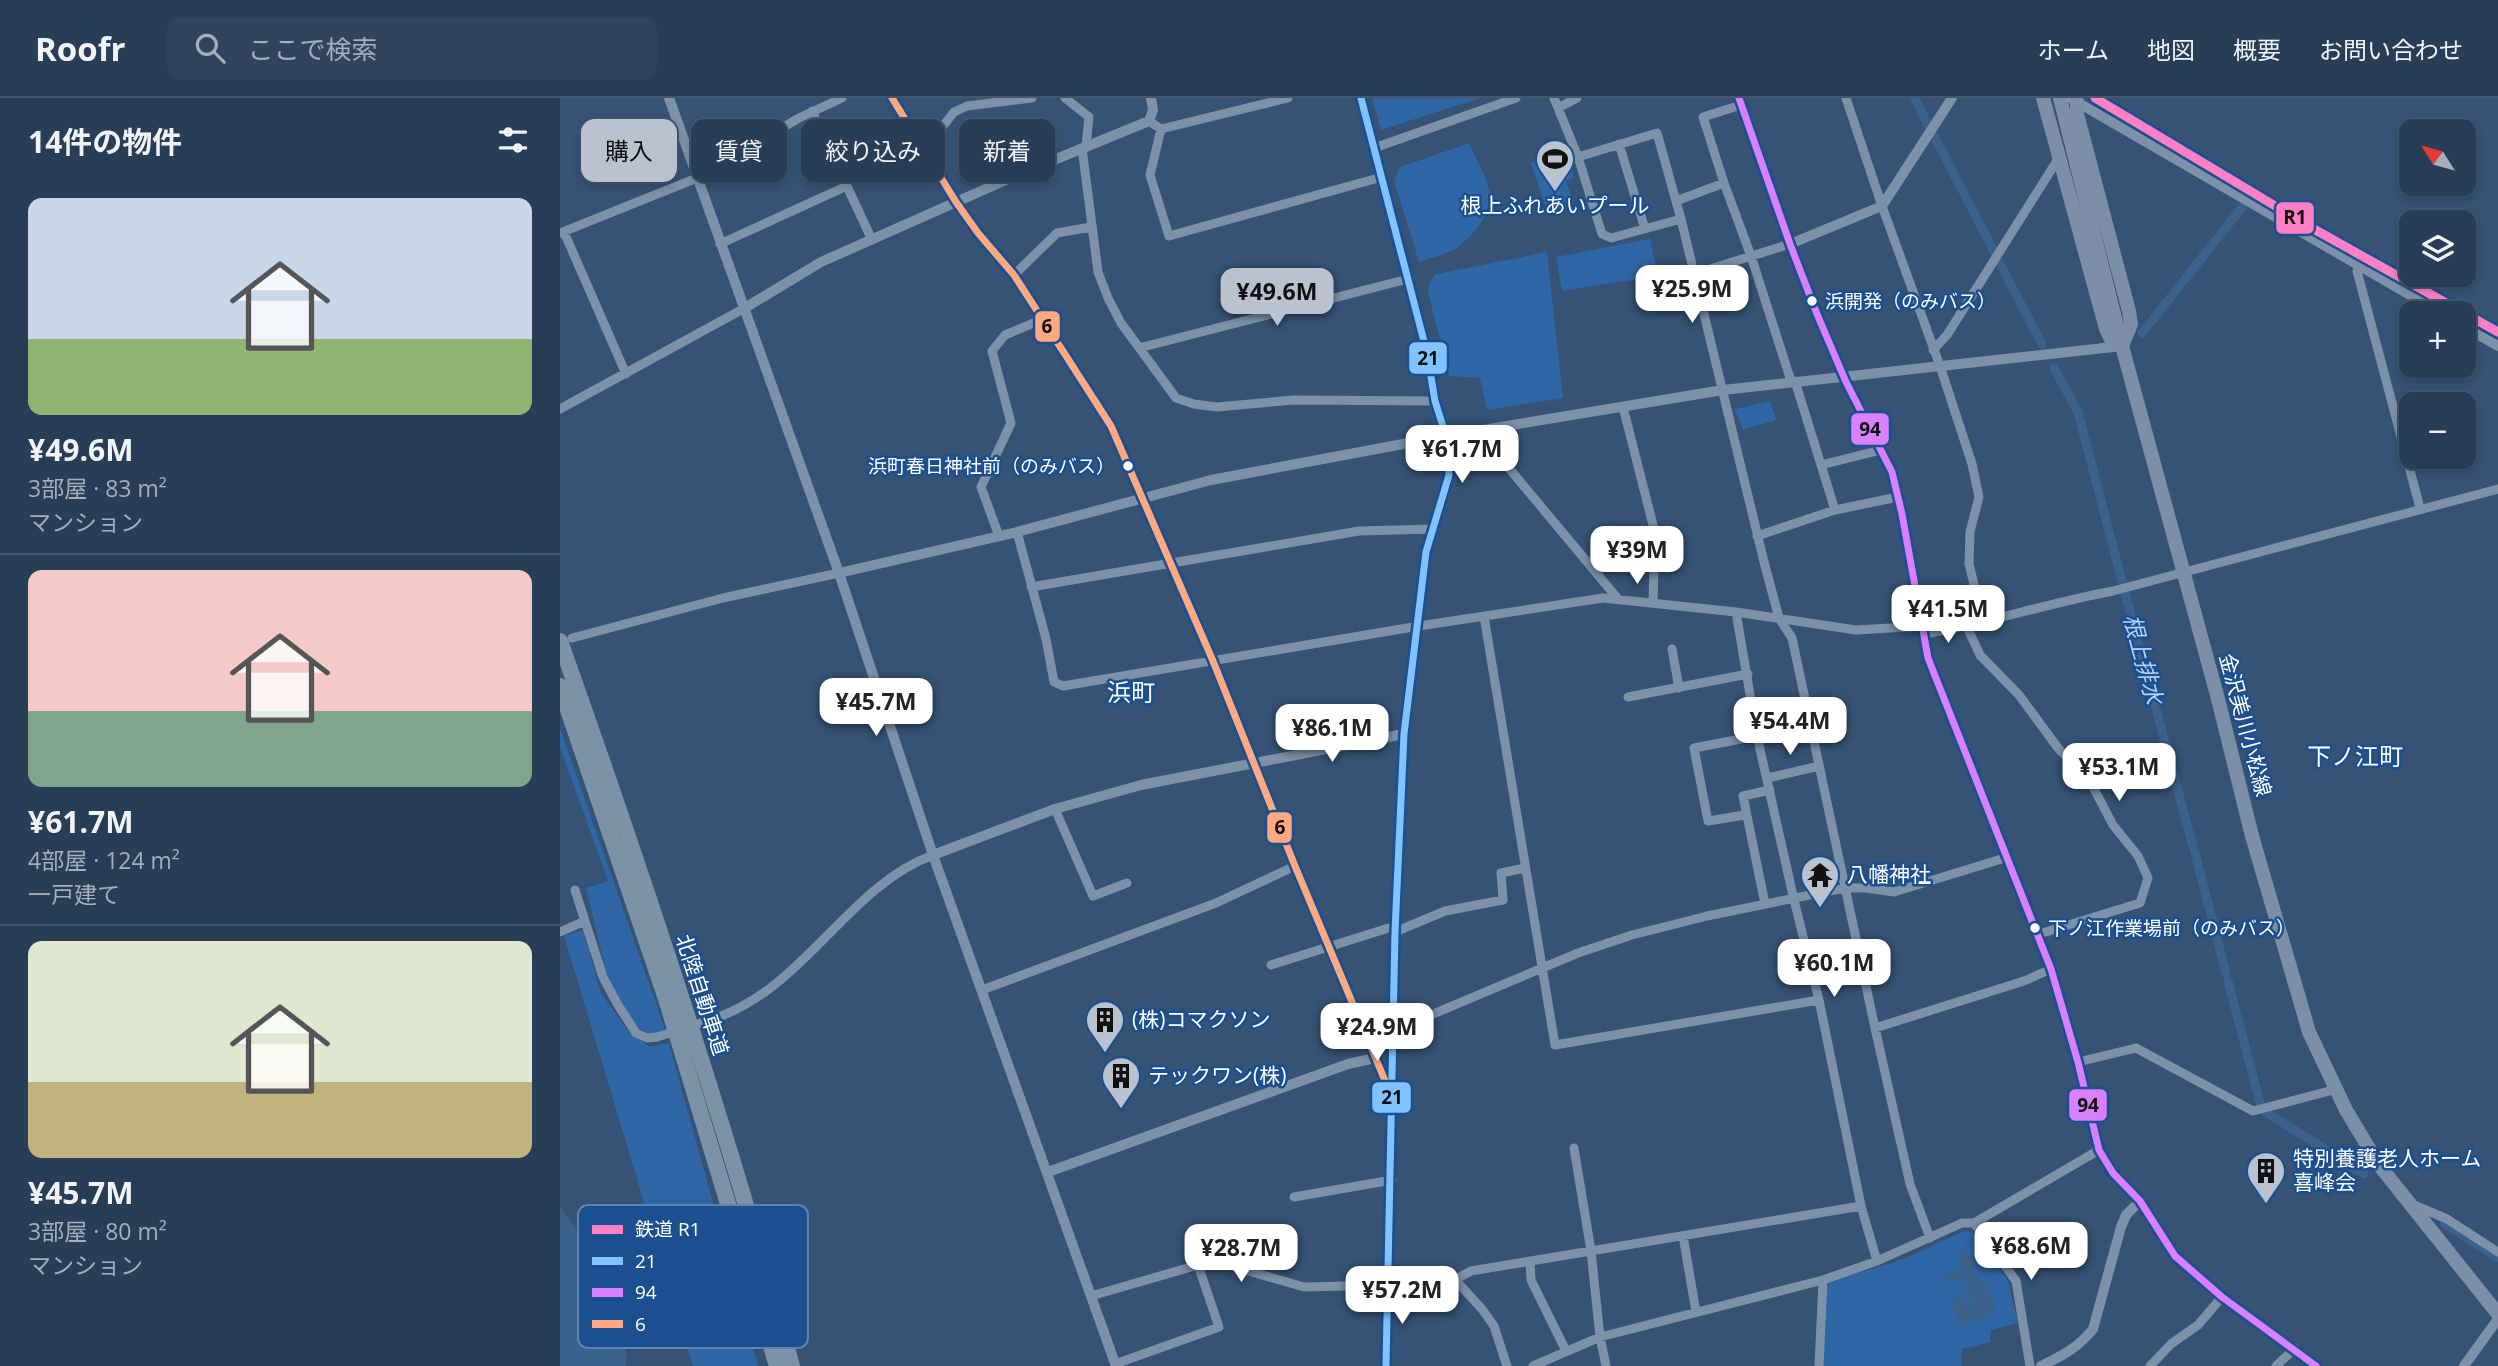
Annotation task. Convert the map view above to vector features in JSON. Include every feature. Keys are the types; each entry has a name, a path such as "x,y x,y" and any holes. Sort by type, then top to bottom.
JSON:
{"highway":[{"name":"北陸自動車道","path":"566,640 713,1097 745,1205"},
{"name":"北陸自動車道","path":"560,687 658,973 728,1205"},
{"name":"北陸自動車道","path":"772,1348 777,1366"},
{"name":"北陸自動車道","path":"787,1348 792,1366"}],"main road":[{"path":"2043,98 2106,329 2112,341 2122,346 2131,324 2129,310 2074,100"},
{"name":"金沢美川小松線","path":"2060,98 2182,572 2287,961 2309,1032 2346,1110 2379,1165 2498,1314"}],"street":[{"path":"669,98 691,161"},
{"path":"787,126 842,98"},
{"path":"892,98 905,119"},
{"path":"945,123 954,112 967,106 1032,98"},
{"path":"1065,98 1089,117 1084,147 1098,272 1121,323 1176,398 1217,407 1293,400 1435,401"},
{"path":"560,409 743,309 821,262 1149,121 1153,110 1151,98"},
{"path":"1149,121 1161,129 1288,98"},
{"path":"1361,98 1427,353 1435,401 1446,436 1449,475 1426,552 1404,734 1395,929 1392,1180 1386,1366"},
{"path":"1374,148 1516,98"},
{"path":"1554,98 1578,157 1602,234 1611,238 1681,219"},
{"path":"1558,108 1577,98"},
{"path":"1846,98 1972,464 1979,497 1970,532 1969,564 1983,621"},
{"path":"1695,274 1790,244 1882,206 1952,98"},
{"path":"2074,100 2420,301"},
{"path":"1835,510 1703,117 1740,102 1790,244 1843,376 1892,472 1928,658 2039,934 2078,1062 2099,1150 2113,1173 2140,1202 2175,1256 2222,1297 2316,1366"},
{"path":"812,111 872,240"},
{"path":"1161,129 1150,175 1169,236 1382,177"},
{"path":"1578,157 1657,133 1695,274 1779,618 1792,638 1910,1184 1930,1238"},
{"path":"1619,144 1645,229"},
{"path":"1933,350 1947,335 2060,156"},
{"path":"626,374 562,232 691,180"},
{"path":"698,182 839,573 933,855 1116,1365 1219,1327 1198,1265"},
{"path":"944,182 978,233 1014,275 1111,426 1213,661 1391,1096"},
{"path":"1676,201 1724,183"},
{"path":"720,244 847,186"},
{"path":"1014,275 1057,233 1091,227"},
{"path":"2360,267 2357,271 2420,508"},
{"path":"1139,348 1408,279"},
{"path":"999,536 981,487 1011,422 992,351 1005,335 1043,319"},
{"path":"2476,334 2498,346"},
{"path":"566,640 723,598 1017,532 1210,480 1478,430 1723,390 2122,346"},
{"path":"1623,407 1655,533 1653,602"},
{"path":"1478,430 1618,599"},
{"path":"1821,466 1881,450"},
{"path":"1017,532 1046,639 1054,682 1063,686 1603,598 1736,612 1856,630 1966,627 2062,600 2113,591 2498,488"},
{"path":"1758,536 1835,510 1898,497"},
{"path":"1031,587 1359,531 1433,529"},
{"path":"1736,612 1757,736 1819,1000 1861,1206 1877,1261"},
{"path":"1484,616 1555,1045 1819,1000"},
{"path":"1966,627 1980,655 2020,695 2057,748 2092,785 2113,825 2138,856 2148,878 2140,903 2039,934"},
{"path":"1672,649 1678,688"},
{"path":"1628,697 1748,674"},
{"path":"575,890 603,977 628,1023 636,1033 647,1038 657,1037 745,1006 796,968 900,869 933,855 1055,809 1141,785 1404,734"},
{"path":"1745,815 1708,821 1694,748 1757,736"},
{"path":"1768,778 1819,766"},
{"path":"1765,904 1743,796 1770,789"},
{"path":"1055,809 1093,897 1127,883"},
{"path":"1369,1041 1578,953 1662,926 1844,888 1894,892 2008,858"},
{"path":"982,990 1216,903 1295,866"},
{"path":"1271,965 1395,929 1445,911 1503,900 1501,873 1525,869"},
{"path":"560,932 585,921"},
{"path":"1875,1028 2024,981 2051,969"},
{"path":"2078,1062 2136,1048 2253,1111 2337,1089"},
{"path":"1048,1172 1336,1069 1375,1058"},
{"path":"1574,1148 1606,1366"},
{"path":"1533,1366 1600,1337 1823,1280 1877,1261 1962,1223 1974,1223 2099,1150"},
{"path":"1294,1197 1392,1180"},
{"path":"2406,1201 2447,1219 2498,1252"},
{"path":"2041,1366 2084,1341 2093,1329 2121,1227 2126,1215 2140,1202"},
{"path":"1455,1279 1471,1271 1861,1206"},
{"path":"1974,1223 2016,1281 2029,1366"},
{"path":"1684,1236 1696,1312"},
{"path":"1530,1261 1531,1280 1566,1351"},
{"path":"1091,1296 1198,1265 1228,1265 1304,1287 1388,1285 1441,1270 1447,1271 1494,1326 1507,1366"},
{"path":"1819,1366 1823,1280"},
{"path":"2150,1366 2171,1344 2198,1325 2222,1297"},
{"path":"2464,1366 2498,1319"},
{"path":"2276,1366 2295,1348"}],"shaded area":[{"path":"1372,98 1480,98 1381,130"},
{"path":"1469,143 1489,189 1490,197 1485,215 1475,231 1455,249 1419,262 1394,181 1400,167"},
{"name":"根上ふれあいプール","path":"1564,151 1574,178 1566,181 1574,204 1548,214 1531,163"},
{"path":"1650,239 1658,276 1562,291 1556,257"},
{"path":"1547,252 1563,398 1487,410 1480,378 1449,376 1428,292 1429,283 1436,274"},
{"path":"1770,401 1776,420 1743,430 1735,409"},
{"path":"560,728 665,1029 654,1034 644,1032 634,1024 607,976 586,888 608,881 560,747"},
{"path":"583,930 601,993 629,1032 650,1047 669,1043 714,1205 645,1205 564,936"},
{"path":"560,1207 578,1232 578,1348 626,1348 626,1366 560,1366"},
{"path":"1964,1231 1974,1232 2008,1281 2018,1323 1991,1330 1990,1342 1962,1349 1961,1366 1823,1366 1825,1290 1831,1281 1901,1260"},
{"path":"1961,1250 1972,1256 1975,1266 1973,1273 1989,1290 1995,1307 1994,1313 1991,1310 1987,1316 1990,1319 1979,1320 1965,1327 1956,1317 1952,1300 1957,1294 1971,1304 1970,1295 1962,1280 1947,1281 1943,1276 1960,1265 1958,1252"},
{"path":"688,1348 753,1348 758,1366 693,1366"}],"waterway":[{"name":"根上排水","path":"1915,98 1929,127"},
{"name":"根上排水","path":"1934,136 1996,255"},
{"path":"2142,333 2243,206"},
{"name":"根上排水","path":"1998,260 2042,344"},
{"name":"根上排水","path":"2054,368 2078,412 2123,585"},
{"name":"根上排水","path":"2125,593 2193,847"},
{"name":"根上排水","path":"2195,853 2226,973"},
{"name":"根上排水","path":"2228,981 2260,1103"},
{"name":"根上排水","path":"2266,1112 2364,1174"},
{"name":"根上排水","path":"2444,1223 2498,1258"}],"rail line":[{"name":"R1","path":"2095,98 2312,228 2498,332"}],"transit line":[{"name":"6","path":"892,98 956,202 1014,275 1111,426 1213,661 1386,1083"},
{"name":"21","path":"1361,98 1427,353 1435,401 1446,436 1449,475 1426,552 1404,734 1395,932 1386,1366"},
{"name":"94","path":"1739,98 1817,314 1846,382 1892,472 1928,658 2051,969 2078,1062 2099,1150 2113,1173 2140,1201 2175,1256 2222,1297 2316,1366"}],"place":[{"name":"根上ふれあいプール","path":"1555,193"},
{"name":"浜開発（のみバス）","path":"1812,301"},
{"name":"浜町春日神社前（のみバス）","path":"1128,466"},
{"name":"八幡神社","path":"1820,909"},
{"name":"下ノ江作業場前（のみバス）","path":"2035,928"},
{"name":"(株)コマクソン","path":"1105,1054"},
{"name":"テックワン(株)","path":"1121,1110"},
{"name":"特別養護老人ホーム 喜峰会","path":"2266,1205"}],"district":[{"name":"浜町","path":"1131,693"},
{"name":"下ノ江町","path":"2355,757"}]}
